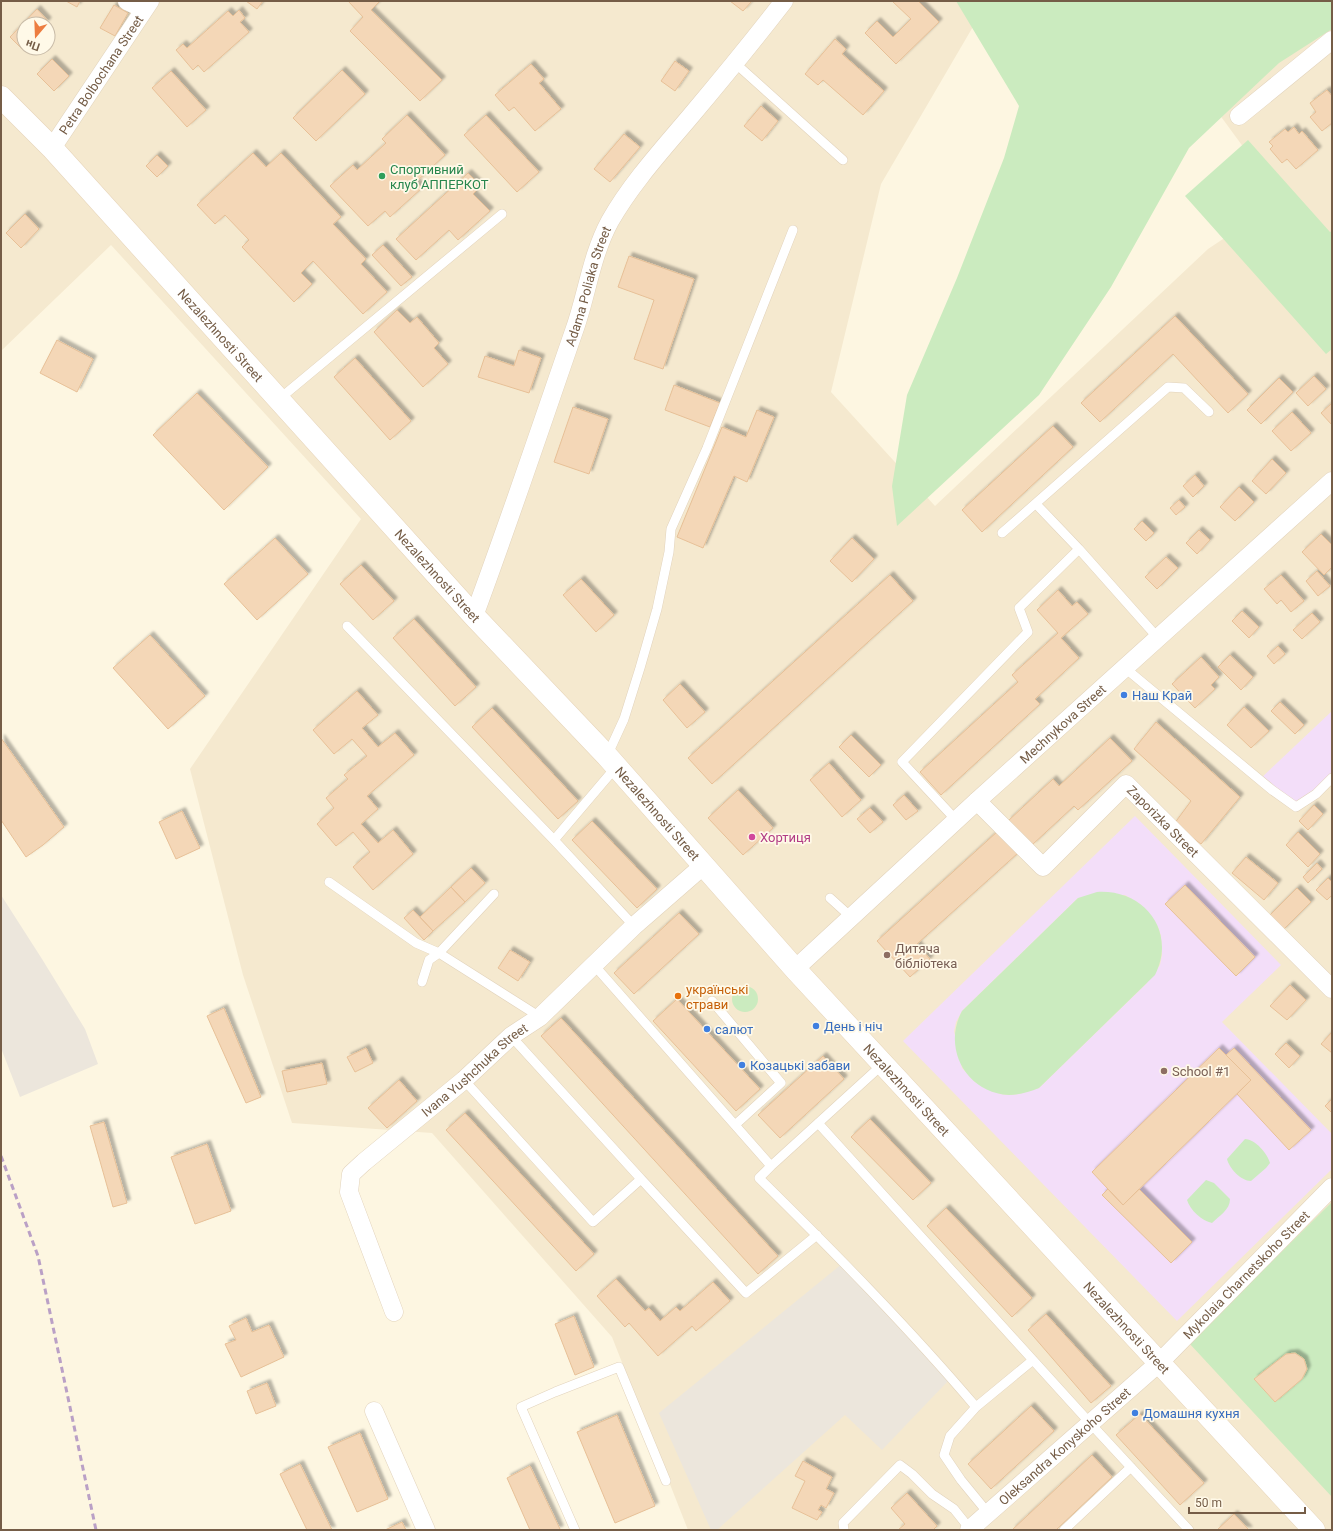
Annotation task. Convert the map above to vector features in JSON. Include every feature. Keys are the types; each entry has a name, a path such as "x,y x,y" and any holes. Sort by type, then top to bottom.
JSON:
{"main road":[{"name":"Nezalezhnosti Street","path":"1,97 52,148 474,616 611,762 795,969 1314,1530"}],"street":[{"path":"127,1 147,5"},
{"name":"Adama Poliaka Street","path":"474,616 510,520 580,313 597,250 610,222 624,199 658,155 735,63 784,1"},
{"name":"Petra Bolbochana Street","path":"52,148 147,5"},
{"path":"1239,116 1332,40"},
{"name":"Mechnykova Street","path":"795,969 956,820 1332,480"},
{"name":"Zaporizka Street","path":"977,801 1043,867 1126,784 1332,989"},
{"name":"Ivana Yushchuka Street","path":"394,1312 349,1192 351,1174 464,1080 511,1036 540,1017 634,926 704,866"},
{"name":"Mykolaia Charnetskoho Street","path":"1160,1362 1332,1186"},
{"name":"Oleksandra Konyskoho Street","path":"979,1525 1090,1423 1160,1362"},
{"path":"374,1411 426,1530"}],"lane":[{"path":"735,63 843,160"},
{"path":"278,400 502,214"},
{"path":"554,840 611,762 657,609 669,552 671,529 707,448 793,230"},
{"path":"1002,533 1168,387 1184,388 1209,412"},
{"path":"1036,504 1079,549 1158,638"},
{"path":"956,820 902,762 1028,632 1019,608 1079,549"},
{"path":"347,626 554,840 634,926"},
{"path":"1125,668 1272,790 1296,807 1316,794 1332,778"},
{"path":"329,882 416,943 439,953 540,1017"},
{"path":"422,982 429,960 439,953 494,894"},
{"path":"830,898 851,917"},
{"path":"594,965 770,1166"},
{"path":"712,1001 781,1083 734,1125"},
{"path":"511,1036 640,1179 746,1293 816,1235"},
{"path":"883,1064 770,1166 759,1178 854,1272 951,1377 976,1407"},
{"path":"464,1080 593,1222 640,1179"},
{"path":"818,1124 1189,1530"},
{"path":"979,1525 962,1480 944,1455 950,1436 976,1407 1033,1360"},
{"path":"575,1530 521,1407 555,1392 619,1368 666,1480"},
{"path":"844,1530 843,1523 900,1465 912,1474 932,1494 979,1525"},
{"path":"1064,1530 1131,1467"}],"shaded area":[{"path":"1,1 988,1 881,184 831,392 935,506 1208,249 1282,200 1211,103 1332,16 1332,1530 688,1530 612,1337 432,1133 292,1123 243,975 190,769 361,519 111,245 1,351"},
{"path":"1332,711 1332,778 1296,807 1260,779"},
{"name":"School #1","path":"1135,816 1281,965 1222,1022 1332,1134 1332,1169 1177,1321 903,1041","holes":["1125,895 1141,905 1158,927 1161,936 1162,955 1160,965 1146,984 1039,1088 1010,1095 1000,1094 975,1082 962,1068 954,1031 956,1022 962,1011 1078,898"]},
{"path":"1,895 85,1029 98,1064 20,1097 1,1048"},
{"path":"843,1263 949,1380 882,1450 845,1415 717,1530 711,1530 659,1413"}],"green space":[{"path":"956,1 1332,1 1332,29 1279,63 1189,148 1111,287 1039,395 897,526 892,486 907,395 957,278 1004,158 1019,106"},
{"path":"1248,140 1330,232 1332,231 1332,349 1326,354 1185,196"},
{"path":"1097,892 1114,893 1129,898 1142,905 1152,916 1159,929 1162,943 1161,959 1155,975 1039,1088 1024,1093 1009,1095 994,1092 981,1086 970,1077 962,1066 957,1053 955,1039 957,1025 962,1011 1078,898"},
{"path":"745,986 754,990 758,999 754,1008 745,1012 736,1008 732,999 736,990"},
{"path":"1245,1139 1253,1141 1257,1144 1267,1155 1270,1163 1251,1181 1243,1179 1236,1173 1228,1163 1227,1159"},
{"path":"1206,1180 1214,1183 1230,1199 1230,1203 1226,1210 1212,1223 1204,1220 1197,1214 1191,1208 1187,1200"},
{"path":"1332,1202 1332,1497 1189,1343"}],"building":[{"path":"66,1 80,1 77,7"},
{"path":"246,1 263,1 257,9"},
{"path":"348,1 380,1 371,10 442,80 420,101 350,31 363,17"},
{"path":"730,1 752,1 743,11"},
{"path":"892,1 918,1 939,22 896,64 865,33 877,21 893,37 911,19"},
{"path":"114,5 128,13 115,36 100,28"},
{"path":"37,9 43,16 30,16"},
{"path":"239,10 245,18 240,22 249,32 204,72 198,65 193,70 176,50 183,44 187,48 228,11 233,16"},
{"path":"16,31 16,43 10,37"},
{"path":"835,39 846,49 842,54 884,91 863,115 823,80 818,85 805,74"},
{"path":"52,59 69,76 54,91 37,74"},
{"path":"675,61 689,71 675,91 661,81"},
{"path":"531,64 544,79 539,83 561,109 535,131 514,107 509,111 495,95"},
{"path":"342,70 365,94 316,141 293,118"},
{"path":"171,71 206,110 187,127 152,88"},
{"path":"1327,90 1332,96 1332,123 1322,131 1310,117 1316,112 1310,103"},
{"path":"761,106 778,121 762,141 744,126"},
{"name":"Спортивний клуб АППЕРКОТ","path":"407,115 445,155 416,182 422,188 390,217 385,211 368,226 330,186 353,165 357,170 386,143 382,139"},
{"path":"486,115 539,172 517,192 464,135"},
{"path":"1294,127 1299,134 1302,131 1318,150 1296,169 1287,159 1282,163 1270,149 1273,146 1269,142 1285,129 1288,132"},
{"path":"624,134 640,147 610,182 594,169"},
{"path":"253,153 266,167 281,153 341,217 333,224 366,259 361,264 387,292 363,314 313,261 301,273 312,284 294,302 242,247 249,240 225,215 215,224 197,205"},
{"path":"157,155 168,166 157,177 146,166"},
{"path":"468,173 481,186 473,194 490,211 458,240 449,230 416,260 396,239"},
{"path":"25,214 39,229 21,248 6,233"},
{"path":"383,245 412,277 401,286 372,255"},
{"path":"629,256 694,279 663,369 634,359 654,300 618,287"},
{"path":"397,310 410,323 417,317 439,343 434,348 448,364 423,387 374,332"},
{"path":"1175,316 1248,394 1228,413 1173,354 1100,422 1081,403"},
{"path":"57,340 93,359 77,392 40,373"},
{"path":"519,350 541,358 529,393 478,377 485,356 514,366"},
{"path":"355,358 411,421 390,440 334,377"},
{"path":"1314,376 1326,389 1308,406 1296,393"},
{"path":"1279,378 1293,392 1261,424 1247,410"},
{"path":"674,385 720,403 710,427 665,410"},
{"path":"197,393 268,467 224,510 153,435"},
{"path":"1332,403 1332,425 1321,413"},
{"path":"573,407 608,419 589,474 554,462"},
{"path":"757,410 774,417 747,482 734,476 703,548 677,537 722,427 746,437"},
{"path":"1292,412 1311,433 1291,451 1272,431"},
{"path":"1053,426 1073,447 982,532 962,510"},
{"path":"1272,459 1286,473 1266,494 1252,481"},
{"path":"1195,475 1204,486 1193,497 1183,486"},
{"path":"1239,487 1254,502 1235,521 1220,507"},
{"path":"1179,500 1185,507 1176,515 1170,508"},
{"path":"1142,521 1154,533 1146,541 1134,529"},
{"path":"1199,530 1210,540 1197,554 1186,543"},
{"path":"1321,534 1332,545 1332,567 1324,575 1302,552"},
{"path":"275,538 308,574 257,620 224,584"},
{"path":"852,538 874,559 852,582 830,561"},
{"path":"1166,557 1178,568 1157,589 1145,577"},
{"path":"361,565 394,601 373,620 340,584"},
{"path":"1317,571 1330,586 1318,596 1306,581"},
{"path":"890,575 913,601 712,784 688,758"},
{"path":"1281,575 1304,601 1291,612 1281,600 1277,604 1264,589"},
{"path":"581,579 614,615 596,632 563,595"},
{"path":"1058,590 1072,606 1077,602 1088,614 1061,638 1079,658 1035,699 1040,704 941,795 920,772 1018,682 1012,675 1058,633 1037,610"},
{"path":"1242,611 1259,627 1249,638 1232,621"},
{"path":"1312,613 1320,622 1302,639 1293,630"},
{"path":"414,619 476,687 455,706 393,638"},
{"path":"150,635 205,696 168,729 113,668"},
{"path":"1278,646 1285,654 1274,664 1267,656"},
{"path":"1230,655 1253,677 1241,690 1218,667"},
{"path":"1201,657 1219,677 1211,685 1215,689 1195,708 1172,684"},
{"path":"680,684 705,712 687,728 663,700"},
{"path":"357,691 378,715 362,728 378,747 395,733 414,755 367,796 378,809 361,824 378,843 393,830 413,854 373,890 353,867 370,852 353,832 336,846 317,824 334,808 326,798 348,779 344,775 367,756 352,739 334,754 313,730"},
{"path":"1280,702 1304,725 1295,734 1271,711"},
{"path":"1244,707 1269,731 1251,748 1227,725"},
{"path":"492,708 578,801 558,819 472,727"},
{"path":"1156,722 1240,797 1201,844 1174,824 1191,801 1134,749"},
{"path":"851,735 881,765 869,777 839,747"},
{"path":"1,738 64,827 26,857 1,820"},
{"path":"1110,738 1132,761 1078,810 1074,806 1032,845 1008,821 1053,779 1059,786"},
{"path":"829,763 861,800 842,817 810,780"},
{"path":"738,790 773,828 743,855 708,818"},
{"path":"904,795 918,811 906,820 893,805"},
{"path":"1314,805 1323,814 1308,830 1299,821"},
{"path":"870,808 883,822 870,833 857,819"},
{"path":"182,811 200,848 176,859 159,822"},
{"path":"592,821 657,889 637,908 572,840"},
{"path":"998,831 1018,853 917,944 930,959 910,977 877,941"},
{"path":"1298,832 1320,854 1308,867 1286,845"},
{"path":"1246,857 1278,883 1264,900 1232,873"},
{"path":"1317,863 1322,869 1308,883 1303,877"},
{"path":"471,868 485,883 465,902 451,887"},
{"path":"1328,878 1332,882 1332,895 1327,900 1316,890"},
{"path":"1185,885 1255,957 1236,976 1165,904"},
{"path":"451,887 465,902 433,931 420,917"},
{"path":"1297,888 1311,902 1282,931 1268,917"},
{"path":"413,910 433,931 424,940 404,918"},
{"path":"679,913 699,934 634,994 614,973"},
{"path":"510,950 530,962 518,981 498,968"},
{"path":"1290,985 1306,1000 1287,1020 1270,1006"},
{"path":"677,999 760,1089 736,1111 653,1021"},
{"path":"224,1008 261,1097 246,1103 207,1016"},
{"path":"561,1018 778,1256 758,1274 541,1036"},
{"path":"1332,1032 1332,1053 1321,1044"},
{"path":"1286,1043 1300,1056 1289,1068 1275,1054"},
{"path":"366,1048 373,1063 355,1072 347,1057"},
{"path":"1219,1048 1251,1080 1123,1205 1092,1172"},
{"path":"1234,1048 1311,1130 1289,1150 1237,1094 1251,1080 1226,1055"},
{"path":"823,1056 844,1079 780,1138 758,1115"},
{"path":"322,1063 327,1084 287,1092 282,1071"},
{"path":"399,1080 417,1101 387,1128 368,1108"},
{"path":"1332,1099 1332,1113 1325,1106"},
{"path":"465,1113 594,1254 576,1271 446,1130"},
{"path":"870,1119 931,1183 913,1200 851,1137"},
{"path":"104,1122 127,1203 113,1207 90,1126"},
{"path":"207,1144 231,1211 195,1224 171,1157"},
{"path":"1108,1189 1123,1205 1139,1189 1192,1242 1171,1263 1102,1195"},
{"path":"946,1208 1032,1298 1012,1317 927,1226"},
{"path":"616,1279 645,1311 649,1308 660,1321 676,1307 680,1311 713,1282 730,1301 696,1331 692,1326 658,1356 629,1323 625,1327 597,1296"},
{"path":"1046,1314 1111,1386 1091,1403 1028,1330"},
{"path":"574,1316 594,1367 575,1375 555,1324"},
{"path":"246,1318 252,1332 269,1325 284,1357 241,1377 225,1344 236,1340 229,1326"},
{"path":"1295,1353 1304,1359 1307,1369 1302,1379 1275,1402 1254,1379 1286,1354"},
{"path":"267,1383 276,1406 256,1414 247,1391"},
{"path":"1031,1406 1054,1431 991,1489 968,1464"},
{"path":"1140,1414 1204,1483 1180,1505 1116,1435"},
{"path":"617,1415 655,1506 615,1523 577,1432"},
{"path":"360,1433 388,1499 357,1512 328,1447"},
{"path":"1092,1455 1112,1477 1056,1530 1012,1530"},
{"path":"803,1461 832,1477 826,1489 834,1493 826,1508 821,1505 818,1510 822,1512 817,1520 792,1508 805,1481 795,1476"},
{"path":"300,1464 332,1530 307,1530 280,1474"},
{"path":"530,1466 560,1529 558,1530 530,1530 507,1478"},
{"path":"907,1493 937,1526 933,1530 898,1530 905,1524 891,1508"},
{"path":"1234,1514 1249,1530 1217,1530"},
{"path":"402,1522 406,1530 385,1530"}],"railway":[{"path":"1,1156 38,1256 96,1530"}],"place":[{"name":"Спортивний клуб АППЕРКОТ","path":"382,176"},
{"name":"Наш Край","path":"1124,695"},
{"name":"Хортиця","path":"752,837"},
{"name":"Дитяча бібліотека","path":"887,955"},
{"name":"українські страви","path":"678,996"},
{"name":"День і ніч","path":"816,1026"},
{"name":"салют","path":"707,1029"},
{"name":"Козацькі забави","path":"742,1065"},
{"name":"School #1","path":"1164,1071"},
{"name":"Домашня кухня","path":"1135,1413"}]}
